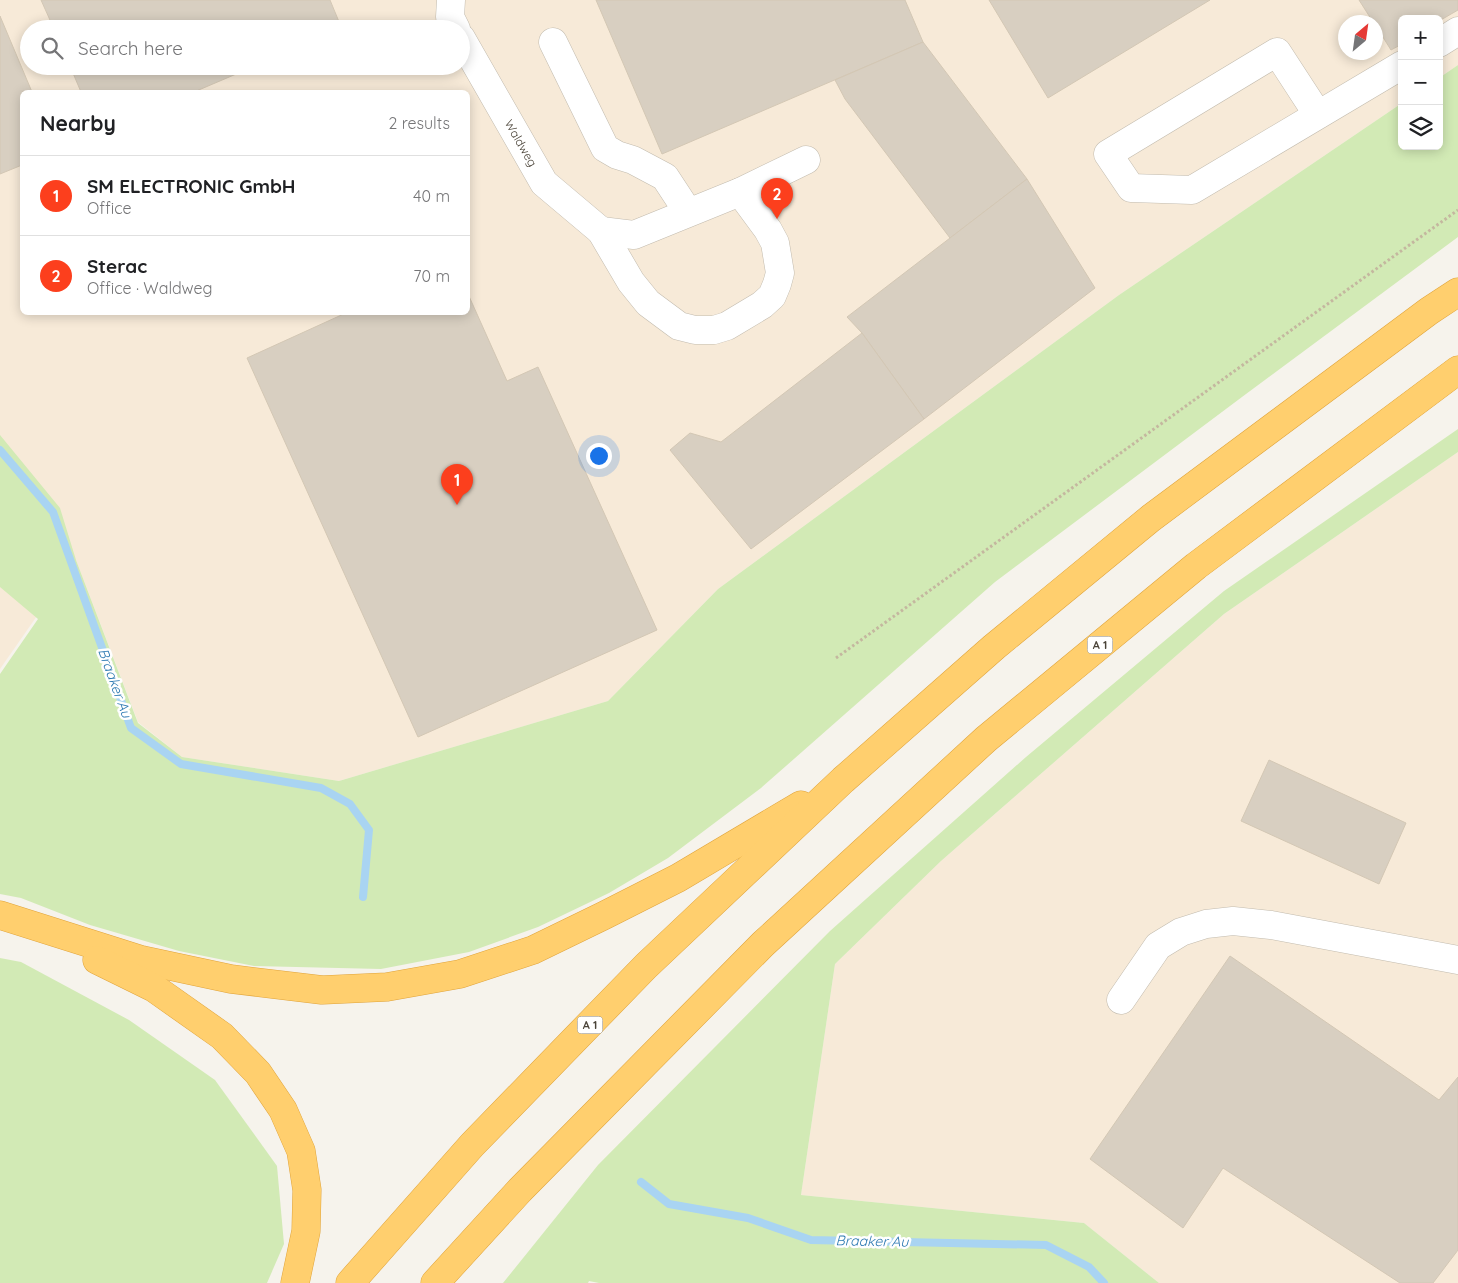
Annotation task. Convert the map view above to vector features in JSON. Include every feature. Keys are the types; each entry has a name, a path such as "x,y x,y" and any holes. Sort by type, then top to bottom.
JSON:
{"highway":[{"name":"A 1","path":"350,1283 472,1145 632,981 843,780 994,647 1151,518 1413,323 1458,292"},
{"name":"A 1","path":"435,1283 520,1190 763,944 986,739 1196,566 1458,370"},
{"path":"4,916 142,960 231,979 322,990 387,986 460,974 533,950 678,878 843,780"},
{"path":"4,916 154,988 222,1036 258,1073 283,1110 301,1151 307,1190 306,1231 295,1283"}],"street":[{"path":"1443,40 1458,31"},
{"path":"554,42 605,148 665,177 688,212"},
{"path":"1318,115 1277,52 1108,154 1131,188 1192,190 1318,115 1398,67"},
{"name":"Waldweg","path":"470,54 544,183 601,231"},
{"path":"601,231 634,235 740,192 806,160"},
{"path":"601,231 631,282 648,303 679,326 695,330 714,330 727,326 762,305 772,296 780,272 775,243 768,230 740,192"},
{"path":"1121,1000 1158,946 1181,932 1206,924 1233,921 1271,925 1458,960"}],"path":[{"path":"836,658 1458,210"}],"shaded area":[{"path":"0,0 1458,0 1458,65 1443,75 1443,15 1398,15 1398,106 1119,295 718,589 608,701 339,781 182,757 138,722 76,560 0,669"},
{"path":"1458,452 1458,1283 1159,1283 1084,1223 801,1195 835,964 941,861 1224,614"}],"green space":[{"path":"1458,65 1458,237 995,582 761,788 668,858 609,893 538,927 469,952 381,969 254,966 179,951 90,925 21,898 0,894 0,674 38,619 0,587 0,435 60,508 76,560 138,723 182,757 339,781 608,701 718,589 1119,295 1398,106 1398,150 1443,150 1443,75"},
{"path":"1458,429 1458,452 1224,614 941,861 835,964 801,1195 1084,1223 1159,1283 599,1283 589,1281 588,1283 503,1283 598,1165 830,931 1026,757 1224,591"},
{"path":"0,958 21,962 129,1020 215,1080 277,1166 284,1244 267,1283 0,1283"}],"building":[{"path":"41,0 330,0 338,20 50,20"},
{"path":"596,0 905,0 923,42 662,154"},
{"path":"989,0 1210,0 1048,98"},
{"path":"1359,0 1458,0 1458,10 1443,19 1443,15 1398,15 1398,46 1391,50 1383,37 1383,15 1369,15"},
{"path":"0,16 20,64 20,75 25,75 31,90 20,90 20,166 0,174"},
{"path":"923,42 1027,179 950,238 845,99 835,80"},
{"path":"74,75 234,75 199,90 80,90"},
{"path":"1027,179 1095,288 924,419 862,333 847,317"},
{"path":"470,298 507,381 538,367 657,630 418,737 247,358 341,315 470,315"},
{"path":"862,333 924,419 751,549 670,450 690,433 721,442"},
{"path":"1269,760 1406,823 1379,884 1241,821"},
{"path":"1230,956 1439,1100 1458,1077 1458,1250 1433,1283 1400,1283 1223,1168 1183,1228 1090,1159"}],"waterway":[{"name":"Braaker Au","path":"0,450 53,512 131,728 181,764 321,788 350,804 369,830 363,897"},
{"name":"Braaker Au","path":"641,1182 669,1204 748,1218 811,1240 1046,1245 1089,1267 1104,1283"}],"place":[{"name":"Sterac","path":"777,219"},
{"name":"SM ELECTRONIC GmbH","path":"457,505"}]}
